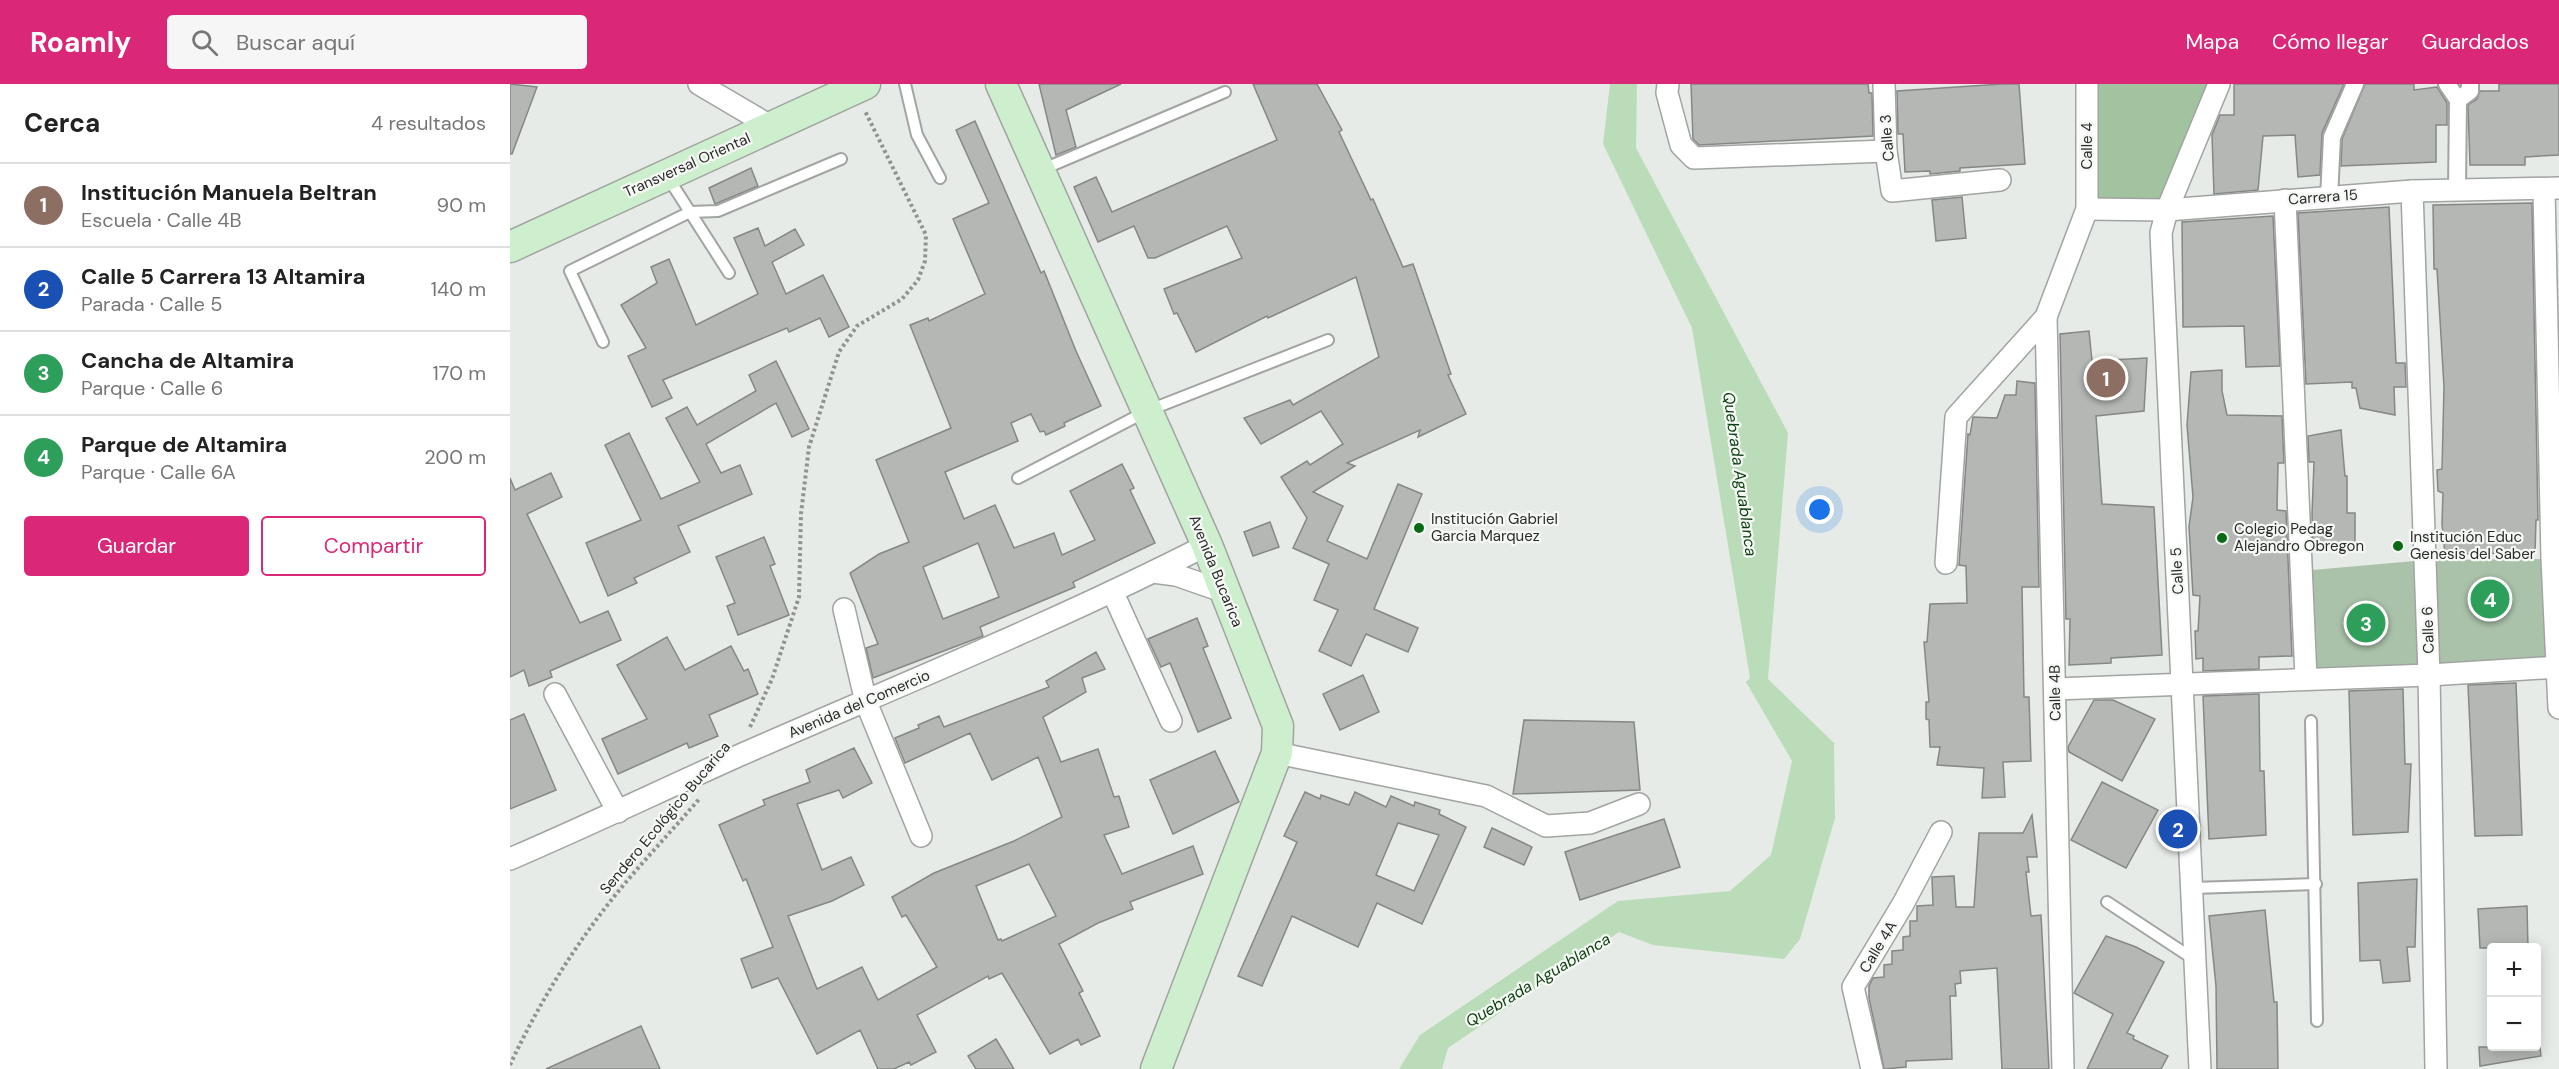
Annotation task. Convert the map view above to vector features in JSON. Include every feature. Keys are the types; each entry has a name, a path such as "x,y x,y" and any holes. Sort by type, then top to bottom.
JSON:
{"main road":[{"name":"Avenida Bucarica","path":"1001,84 1206,545 1278,726 1277,753 1153,1067"},
{"name":"Transversal Oriental","path":"510,247 860,86"}],"street":[{"path":"699,84 772,127"},
{"path":"1668,84 1668,93 1681,145 1694,158 1886,151"},
{"name":"Calle 3","path":"1884,84 1886,151 1892,191 2001,180"},
{"name":"Calle 4","path":"2087,84 2087,209"},
{"name":"Calle 5","path":"2200,1069 2161,233 2167,210 2219,84"},
{"path":"2329,198 2332,137 2355,84"},
{"path":"2447,84 2458,100 2457,190"},
{"path":"2458,100 2470,90 2470,84"},
{"path":"2552,189 2552,560 2559,708"},
{"name":"Carrera 15","path":"2087,209 2167,210 2412,191 2552,189"},
{"name":"Calle 6","path":"2412,191 2429,675 2436,1069"},
{"path":"2285,200 2306,678"},
{"path":"1946,563 1956,417 2046,317 2087,209"},
{"name":"Calle 4B","path":"2046,317 2063,1069"},
{"name":"Avenida del Comercio","path":"510,859 1113,593 1206,545"},
{"path":"1153,573 1176,575 1225,592"},
{"path":"1113,593 1171,721"},
{"path":"844,609 866,702 921,836"},
{"path":"2055,689 2429,675 2558,667"},
{"path":"555,694 618,812"},
{"path":"1277,753 1486,796 1546,826 1590,823 1639,804"},
{"name":"Calle 4A","path":"1872,1069 1853,987 1903,904 1941,832"}],"lane":[{"path":"905,84 917,135 940,177"},
{"path":"1041,170 1225,92"},
{"path":"603,342 570,271 690,212 718,211 841,159"},
{"path":"665,174 729,273"},
{"path":"1018,478 1148,411 1328,340"},
{"path":"2311,721 2317,1021"},
{"path":"2192,888 2316,884"},
{"path":"2107,902 2195,960"}],"path":[{"name":"Sendero Ecológico Bucarica","path":"737,757 772,679 799,597 801,514 809,447 839,352 857,326 902,299 918,280 925,261 926,235 860,86"},
{"name":"Sendero Ecológico Bucarica","path":"510,1065 525,1033 561,971 612,899 706,792"}],"shaded area":[{"path":"2088,84 2211,84 2165,203 2088,208"},
{"path":"2552,559 2557,667 2306,678 2301,571 2426,560"}],"water":[{"name":"Quebrada Aguablanca","path":"1610,84 1637,84 1636,148 1788,433 1768,679 1834,743 1835,818 1800,939 1784,959 1653,945 1619,932 1448,1048 1442,1069 1399,1069 1420,1035 1618,901 1730,891 1771,855 1792,761 1746,682 1750,678 1692,328 1603,144"}],"building":[{"path":"510,84 537,87 512,154 510,154"},
{"path":"1039,84 1121,84 1066,110 1076,147 1056,155"},
{"path":"1253,84 1317,84 1342,130 1339,132 1371,200 1373,199 1403,267 1413,264 1451,374 1448,375 1466,414 1418,437 1420,430 1347,463 1355,466 1313,492 1343,506 1327,541 1367,559 1398,484 1422,494 1374,609 1418,628 1408,652 1366,634 1351,666 1319,651 1338,610 1314,600 1329,564 1293,548 1307,518 1281,477 1307,461 1310,465 1343,444 1321,411 1261,444 1244,418 1290,400 1293,405 1379,357 1356,277 1268,318 1267,316 1196,352 1177,313 1174,314 1164,289 1242,258 1227,226 1155,258 1148,258 1134,226 1098,242 1074,187 1096,177 1112,212 1277,140"},
{"path":"1691,84 1868,84 1869,93 1872,93 1873,136 1699,145 1693,139"},
{"path":"2019,84 2025,164 1960,168 1960,171 1930,174 1930,171 1905,172 1903,134 1898,134 1897,91"},
{"path":"2234,84 2344,84 2322,133 2320,175 2298,177 2295,135 2263,136 2258,190 2214,194 2212,135 2220,115 2234,115"},
{"path":"2365,84 2414,84 2414,90 2437,87 2447,103 2447,125 2436,125 2436,162 2341,166 2342,139"},
{"path":"2499,84 2559,84 2559,155 2525,157 2525,165 2470,165 2468,105 2477,99 2480,91 2499,91"},
{"path":"975,121 1041,273 1044,271 1101,406 1064,423 1065,426 1046,435 1044,431 1040,432 1031,414 1011,423 1018,441 945,472 964,519 995,505 1014,548 1054,533 1062,555 1095,540 1070,491 1122,464 1134,488 1130,490 1155,543 1073,582 1075,587 980,627 983,636 873,678 866,648 878,644 850,573 879,554 909,542 876,460 951,428 910,325 928,318 929,321 985,294 953,219 989,203 956,130","holes":["978,543 999,597 943,619 923,567"]},
{"path":"751,168 758,186 715,204 709,188"},
{"path":"1962,197 1966,238 1936,241 1932,200"},
{"path":"2532,203 2538,520 2536,520 2535,553 2445,554 2442,524 2443,493 2438,491 2437,470 2442,469 2444,387 2437,269 2434,269 2433,205"},
{"path":"2389,207 2396,363 2405,363 2406,387 2394,387 2395,415 2360,408 2356,388 2352,388 2352,382 2306,384 2298,213"},
{"path":"2273,216 2280,366 2246,367 2244,326 2183,327 2182,222"},
{"path":"758,228 765,246 795,229 804,245 772,262 786,294 823,275 849,327 829,337 820,318 789,332 787,328 663,380 672,398 652,407 628,356 646,348 621,305 657,283 651,267 669,259 696,325 758,294 734,238"},
{"path":"2089,331 2092,361 2147,358 2144,411 2096,416 2102,504 2154,507 2162,655 2111,658 2111,663 2069,665 2070,619 2066,619 2060,334"},
{"path":"776,361 809,429 792,437 776,403 706,444 721,473 740,465 752,494 678,526 690,552 634,578 637,583 608,596 586,543 641,520 605,445 629,433 661,499 700,482 666,418 687,407 697,425 756,391 749,375"},
{"path":"2222,370 2222,391 2227,415 2282,416 2284,463 2278,463 2277,510 2286,511 2292,656 2259,657 2259,669 2203,671 2203,658 2196,659 2195,631 2198,631 2200,596 2193,595 2189,527 2193,497 2187,425 2191,372"},
{"path":"2017,381 2035,383 2039,587 2022,587 2024,697 2029,697 2031,761 2003,762 2005,797 1982,798 1984,768 1937,765 1940,747 1930,747 1929,720 1926,719 1926,702 1929,702 1924,642 1927,642 1930,604 1967,603 1966,566 1959,565 1968,434 1970,435 1973,417 1997,418 2005,395 2016,395"},
{"path":"2341,430 2345,476 2347,476 2347,513 2355,513 2355,548 2313,551 2314,462 2309,462 2308,436"},
{"path":"551,473 562,497 527,514 580,623 608,611 621,640 550,671 552,677 529,686 524,670 510,677 510,478 515,490"},
{"path":"1270,522 1279,547 1253,556 1244,532"},
{"path":"764,537 775,564 770,566 789,615 738,635 727,606 735,603 716,557"},
{"path":"1197,618 1208,646 1203,648 1231,718 1198,732 1170,663 1161,667 1148,639"},
{"path":"667,637 685,670 731,646 744,671 748,669 758,694 709,715 718,736 689,748 687,743 618,774 602,739 647,719 617,665"},
{"path":"1096,652 1105,669 1082,678 1086,692 1043,717 1061,762 1098,749 1114,797 1119,796 1129,827 1104,835 1122,874 1193,846 1203,874 1130,902 1133,909 1098,923 1059,944 1083,991 1079,993 1100,1036 1081,1045 1078,1039 1050,1054 1002,973 989,979 988,976 917,1015 936,1052 911,1065 909,1062 894,1069 878,1069 860,1030 817,1054 778,978 752,988 741,959 773,947 746,879 743,881 719,825 765,805 763,800 810,782 806,770 854,748 872,783 843,798 839,790 797,804 822,870 851,857 864,885 832,901 788,916 817,989 862,967 878,1000 937,967 906,915 902,917 892,897 934,873 1014,841 1062,817 1038,757 992,780 970,733 905,763 895,738 939,716 944,727 1049,687 1046,681","holes":["1029,864 1056,916 1002,941 998,940 976,886"]},
{"path":"1363,675 1379,712 1340,730 1323,694"},
{"path":"2516,683 2522,835 2475,836 2468,685"},
{"path":"2403,689 2405,764 2411,764 2408,832 2353,835 2349,691"},
{"path":"2259,694 2260,771 2264,771 2266,835 2209,839 2203,696"},
{"path":"2094,700 2113,700 2155,719 2122,781 2069,752 2068,747"},
{"path":"524,714 556,790 510,809 510,720"},
{"path":"1524,720 1634,722 1640,790 1513,794"},
{"path":"1215,751 1239,802 1173,834 1150,780"},
{"path":"2102,782 2158,810 2126,868 2071,840"},
{"path":"1305,792 1320,799 1321,795 1349,805 1355,792 1386,807 1391,796 1414,806 1415,802 1440,810 1439,814 1466,827 1422,924 1377,903 1358,947 1292,916 1262,986 1238,976 1297,842 1284,836","holes":["1398,823 1439,835 1414,891 1376,875"]},
{"path":"2032,815 2037,857 2027,857 2029,872 2026,872 2031,916 2041,915 2049,1069 2002,1069 1997,968 1960,971 1961,983 1955,984 1956,996 1950,996 1952,1059 1906,1061 1906,1067 1884,1069 1869,998 1869,986 1873,978 1884,977 1884,965 1892,964 1892,951 1903,950 1903,937 1910,936 1910,921 1917,921 1917,906 1933,905 1932,877 1954,876 1956,907 1974,907 1979,833 2023,833"},
{"path":"1664,819 1680,867 1580,900 1565,852"},
{"path":"1492,828 1532,847 1524,865 1484,847"},
{"path":"2417,879 2415,947 2407,947 2410,981 2383,983 2380,960 2360,961 2358,883"},
{"path":"2527,906 2528,943 2487,943 2487,948 2480,948 2478,909"},
{"path":"2265,910 2274,1002 2277,1002 2278,1069 2217,1069 2216,986 2209,916"},
{"path":"2106,936 2136,947 2164,962 2127,1033 2134,1036 2133,1039 2168,1056 2161,1069 2087,1069 2113,1014 2074,993"},
{"path":"641,1026 660,1069 546,1069"},
{"path":"996,1039 1014,1069 976,1069 968,1056"},
{"path":"2479,1047 2487,1047 2487,1051 2540,1051 2541,1056 2480,1066"}],"place":[{"name":"Institución Manuela Beltran","path":"2106,378"},
{"name":"Institución Gabriel Garcia Marquez","path":"1419,528"},
{"name":"Colegio Pedag Alejandro Obregon","path":"2222,538"},
{"name":"Institución Educ Genesis del Saber","path":"2398,546"},
{"name":"Parque de Altamira","path":"2490,599"},
{"name":"Cancha de Altamira","path":"2366,623"},
{"name":"Calle 5 Carrera 13 Altamira","path":"2178,829"}]}
